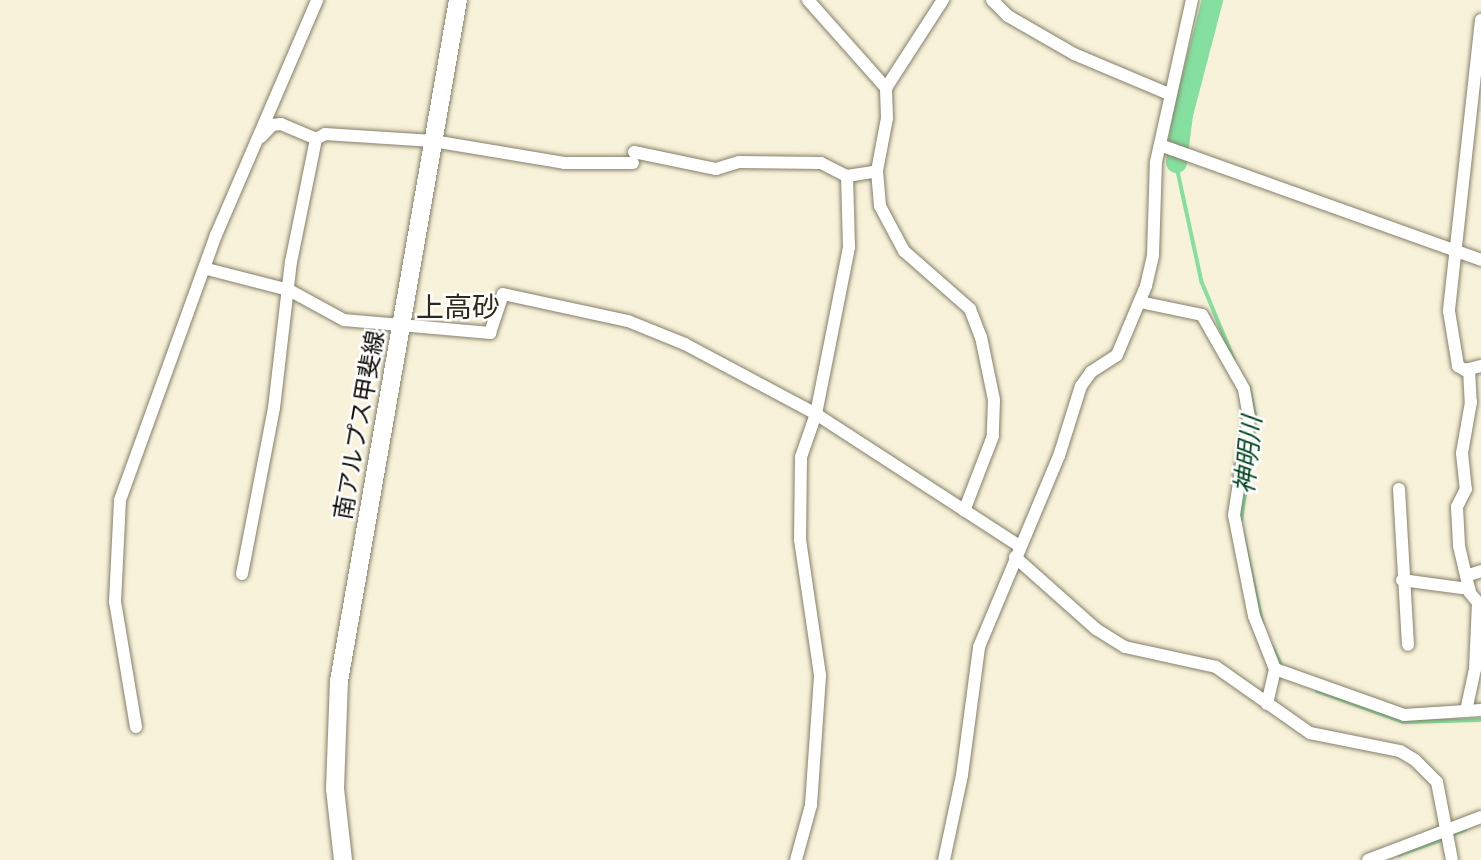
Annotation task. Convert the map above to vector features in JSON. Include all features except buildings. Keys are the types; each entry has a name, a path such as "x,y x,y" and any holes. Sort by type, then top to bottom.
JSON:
{"main road":[{"name":"南アルプス甲斐線","path":"343,860 335,789 336,708 458,0"}],"street":[{"path":"136,727 115,602 116,517 240,180 317,0"},
{"path":"808,0 886,88"},
{"path":"943,0 886,88 887,118 877,171 880,206 904,251 970,309 981,337 994,400 993,436 964,512"},
{"path":"992,0 1008,16 1074,54 1170,94"},
{"path":"944,860 962,775 979,647 1059,456 1081,386 1091,372 1117,355 1140,302 1153,255 1160,145 1192,0"},
{"path":"1466,711 1475,669 1479,605 1467,583 1457,506 1466,489 1462,453 1475,368 1458,366 1451,343 1453,249 1480,59 1481,20"},
{"path":"240,180 262,134 272,125 281,124 316,139"},
{"path":"242,575 274,408 289,290 316,139 324,134 433,141 564,163 634,158 716,169 739,162 821,163 847,176 877,171"},
{"path":"1160,145 1481,260"},
{"path":"796,860 811,805 820,675 800,540 801,457 816,414 849,247 847,176"},
{"path":"207,270 289,290 344,320 490,333 502,294 628,321 685,344 816,414 964,512 1017,552 1109,639 1125,647 1216,667 1232,674 1267,704 1310,733 1400,751 1415,760 1437,782 1452,860"},
{"path":"1140,302 1202,315 1244,389 1249,418 1234,515 1254,616 1275,669 1267,704"},
{"path":"1399,489 1402,580 1408,645"},
{"path":"1402,580 1467,583 1481,570"},
{"path":"1275,669 1392,712 1481,710"},
{"path":"1368,860 1448,832 1481,817"}],"waterway":[{"name":"神明川","path":"1176,162 1182,114 1212,0"},
{"name":"神明川","path":"1176,162 1202,282 1234,359"},
{"name":"神明川","path":"1241,521 1256,420 1249,388"},
{"name":"神明川","path":"1243,532 1263,624"},
{"name":"神明川","path":"1273,647 1283,668"},
{"name":"神明川","path":"1317,691 1404,722 1481,720"},
{"path":"1454,834 1465,830"},
{"path":"1399,855 1441,840"}],"district":[{"name":"上高砂","path":"458,307"}]}
